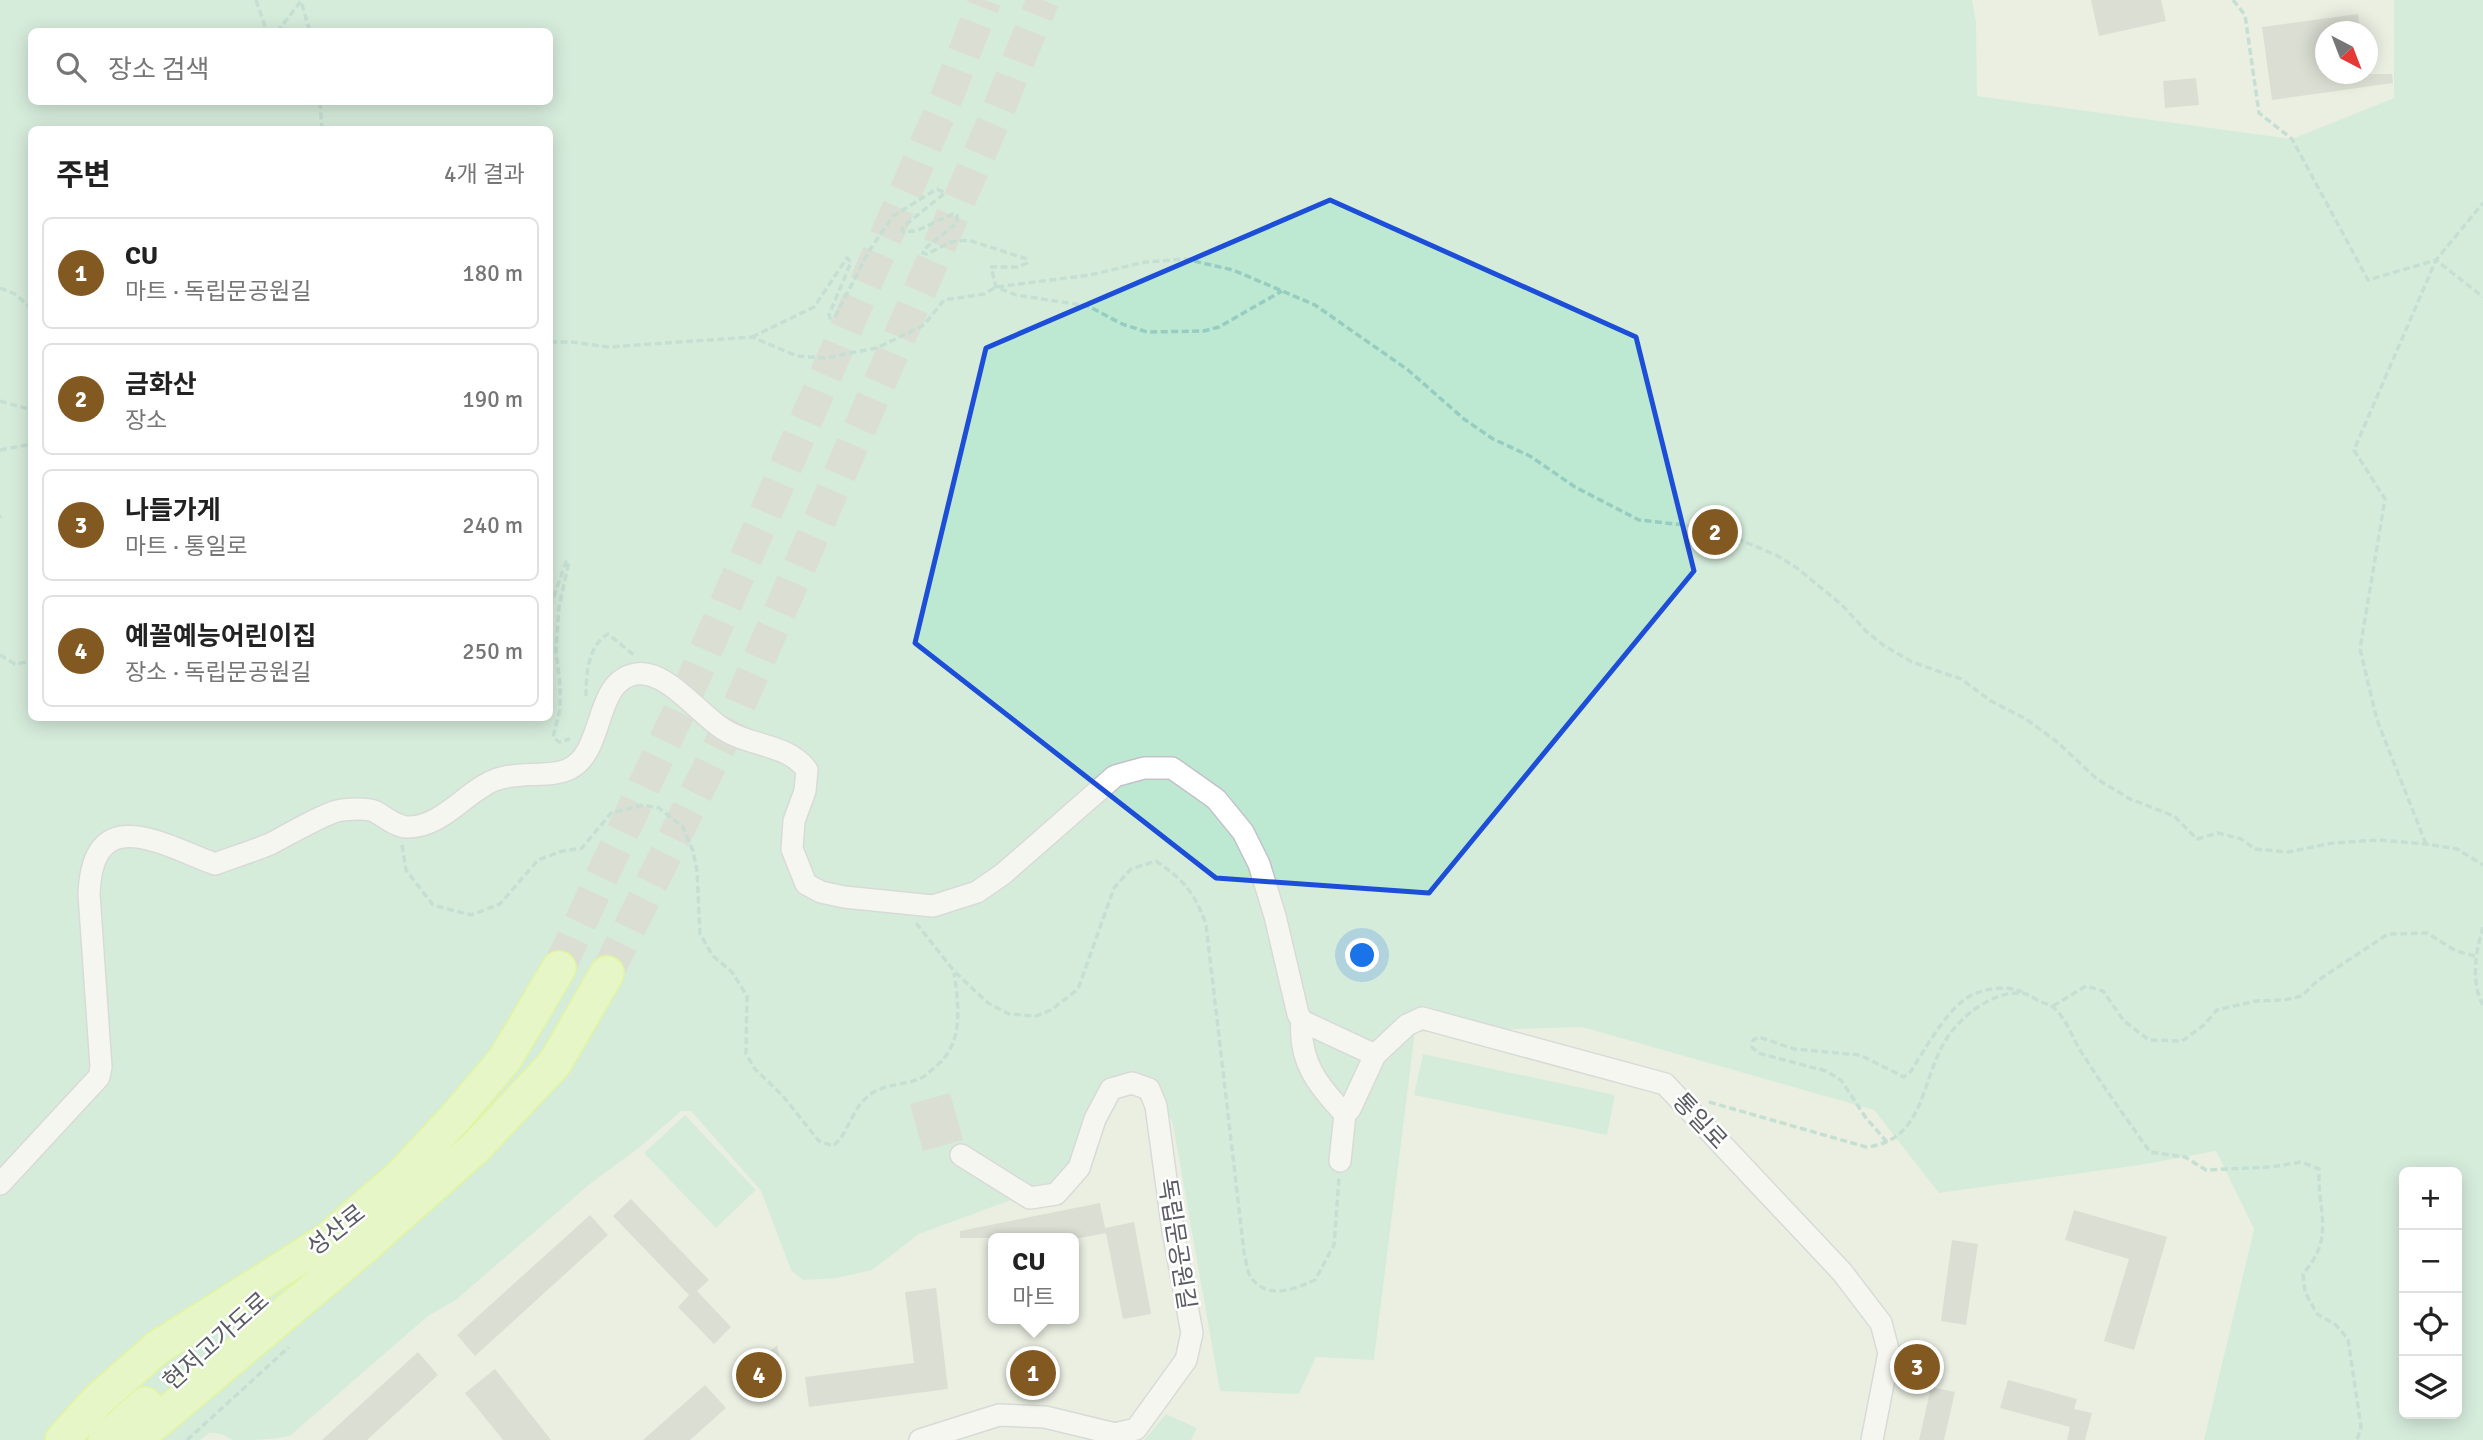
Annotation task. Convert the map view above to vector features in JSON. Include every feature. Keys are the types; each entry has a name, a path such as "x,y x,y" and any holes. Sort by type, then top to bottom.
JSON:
{"main road":[{"name":"성산로","path":"62,1440 96,1401 157,1348 326,1241 402,1175 505,1059 559,968"},
{"name":"성산로","path":"322,1283 476,1147 555,1063 607,973"},
{"name":"현저고가도로","path":"105,1440 326,1241"},
{"name":"현저고가도로","path":"135,1440 205,1378 322,1283"},
{"path":"168,1440 275,1345 322,1283"}],"street":[{"path":"0,1184 99,1077 101,1068 89,894 90,872 104,845 112,839 127,835 153,839 215,864 268,845 339,810 371,810 402,826 424,825 494,780 526,773 553,773 570,769 592,746 605,698 625,677 637,673 658,676 724,730 799,758 807,770 804,791 794,821 792,849 806,884 844,897 933,906 977,892 1003,874 1115,776 1144,768 1172,768 1216,799 1243,832 1263,877 1275,916 1298,1014 1303,1021 1375,1055 1350,1109 1345,1114 1340,1161"},
{"name":"통일로","path":"1375,1055 1407,1025 1422,1018 1665,1084 1842,1272 1881,1323 1889,1353 1872,1440"},
{"path":"1303,1021 1301,1037 1319,1086 1345,1114"},
{"name":"독립문공원길","path":"920,1440 999,1415 1045,1417 1115,1434 1136,1429 1186,1360 1192,1333 1173,1230 1156,1106 1149,1089 1132,1083 1111,1089 1095,1119 1079,1168 1056,1194 1030,1198 961,1155"}],"path":[{"path":"256,0 266,28"},
{"path":"2233,0 2245,15 2259,113 2292,139 2368,280 2435,260"},
{"path":"280,28 301,1 309,28"},
{"path":"320,105 322,126"},
{"path":"553,342 608,347 752,337 814,307 847,258 851,262 829,315 830,318 835,317 869,251 893,216 937,189 945,193 904,226 903,232 908,233 953,214 957,215 957,223 935,238 923,253 927,254 951,242 968,240 1027,259 1027,263 1018,267 992,267 996,287"},
{"path":"2426,844 2377,720 2360,649 2385,499 2354,450 2435,260 2483,203"},
{"path":"752,337 797,356 824,358 877,348 924,325 944,300 984,294 996,287 1090,275 1145,262 1185,259 1233,270 1315,305 1408,369 1464,419 1493,439 1530,456 1575,487 1639,520 1712,528 1787,561 1842,605 1883,646 1912,662 1961,679 2056,741 2097,779 2130,799 2174,816 2197,839 2218,833 2241,839 2255,849 2288,852 2333,842 2379,840 2426,844 2457,849 2483,865"},
{"path":"2435,260 2483,297"},
{"path":"996,287 1016,295 1088,306 1122,324 1147,332 1204,331 1219,327 1282,291"},
{"path":"0,288 15,294 28,306"},
{"path":"0,401 28,409"},
{"path":"0,450 28,445"},
{"path":"553,599 566,562 569,562 559,607 556,650 560,710 553,737 559,741 576,737"},
{"path":"586,704 586,678 594,646 608,634 658,676"},
{"path":"0,655 15,664 28,662"},
{"path":"402,826 405,870 423,895 433,905 471,915 500,904 538,860 562,851 582,848 611,813 643,805 659,808 683,827 693,851 701,934 713,956 732,972 747,996 747,1054 755,1069 783,1096 818,1141 833,1146 842,1139 852,1115 867,1096 893,1084 922,1078 943,1062 958,1026 954,971"},
{"path":"898,904 954,971 988,1003 1009,1014 1036,1016 1051,1010 1078,989 1114,888 1130,869 1156,861 1176,874 1192,892 1206,924 1244,1252 1250,1278 1269,1291 1287,1291 1315,1280 1334,1245 1340,1161"},
{"path":"2483,927 2475,956 2478,996 2483,1005"},
{"path":"2053,1006 2086,986 2103,991 2124,1021 2149,1040 2182,1041 2204,1025 2217,1010 2256,1001 2302,996 2317,981 2388,934 2427,933 2456,951 2475,956"},
{"path":"1887,1142 1866,1118 1841,1080 1826,1071 1758,1053 1752,1047 1753,1040 1759,1037 1794,1049 1860,1055 1904,1077 1964,1000 1991,989 2014,988 2053,1006 2079,1049 2150,1152 2185,1157 2206,1170 2271,1167 2301,1162 2319,1169 2318,1190 2324,1224 2323,1239 2315,1260 2303,1274 2305,1292 2316,1314 2336,1325 2348,1339 2361,1427 2357,1440"},
{"path":"1684,1103 1702,1100 1866,1147 1879,1146 1907,1125 1922,1103 1947,1038 1962,1021 1996,996 2024,993"}],"highlighted area":[{"path":"1330,200 1636,337 1694,571 1429,893 1216,878 915,643 986,348"}],"green space":[{"path":"0,0 1972,0 1976,22 1977,96 2292,139 2394,98 2394,0 2483,0 2483,1440 2204,1440 2254,1229 2216,1151 2146,1164 1939,1193 1874,1110 1582,1027 1415,1032 1374,1360 1316,1357 1299,1394 1220,1391 1173,1125 1155,1082 1138,1074 1106,1085 1074,1165 1055,1187 1030,1193 919,1234 872,1270 837,1278 803,1280 791,1270 761,1191 691,1111 681,1111 640,1147 590,1184 456,1300 428,1316 291,1435 271,1439 235,1440 221,1434 209,1433 200,1440 0,1440"},
{"path":"1423,1054 1615,1095 1607,1135 1414,1095"},
{"path":"685,1115 756,1190 716,1228 644,1153"},
{"path":"1166,1414 1197,1428 1191,1440 1144,1440"}],"building":[{"path":"2091,0 2161,0 2166,21 2099,36"},
{"path":"2358,14 2359,21 2315,21 2315,84 2378,84 2378,74 2392,74 2393,83 2272,100 2262,27"},
{"path":"2196,78 2199,105 2165,108 2163,81"},
{"path":"950,1093 963,1140 923,1151 910,1104"},
{"path":"631,1199 709,1280 697,1291 731,1327 714,1344 678,1307 689,1295 613,1216"},
{"path":"1100,1203 1106,1233 1080,1238 1079,1233 988,1233 988,1238 960,1238 960,1231"},
{"path":"2074,1210 2167,1237 2134,1350 2104,1341 2129,1259 2065,1240"},
{"path":"590,1215 608,1235 475,1356 457,1335"},
{"path":"1134,1222 1151,1314 1123,1319 1105,1228"},
{"path":"1952,1240 1978,1244 1966,1325 1941,1321"},
{"path":"936,1288 948,1389 809,1407 805,1377 914,1363 905,1292"},
{"path":"777,1345 782,1369 749,1397 736,1382"},
{"path":"418,1352 438,1375 367,1440 322,1440"},
{"path":"495,1369 551,1440 503,1440 465,1393"},
{"path":"2008,1380 2077,1399 2074,1409 2092,1413 2085,1440 2067,1440 2070,1427 2000,1408"},
{"path":"705,1385 726,1408 690,1440 643,1440"},
{"path":"1931,1387 1955,1392 1944,1440 1919,1440"}],"tunnel":[{"path":"559,968 682,705 948,94 985,0"},
{"path":"607,973 733,719 995,118 1043,0"}],"place":[{"name":"금화산","path":"1715,532"},
{"name":"나들가게","path":"1917,1367"},
{"name":"CU","path":"1033,1373"},
{"name":"예꼴예능어린이집","path":"759,1375"}]}
